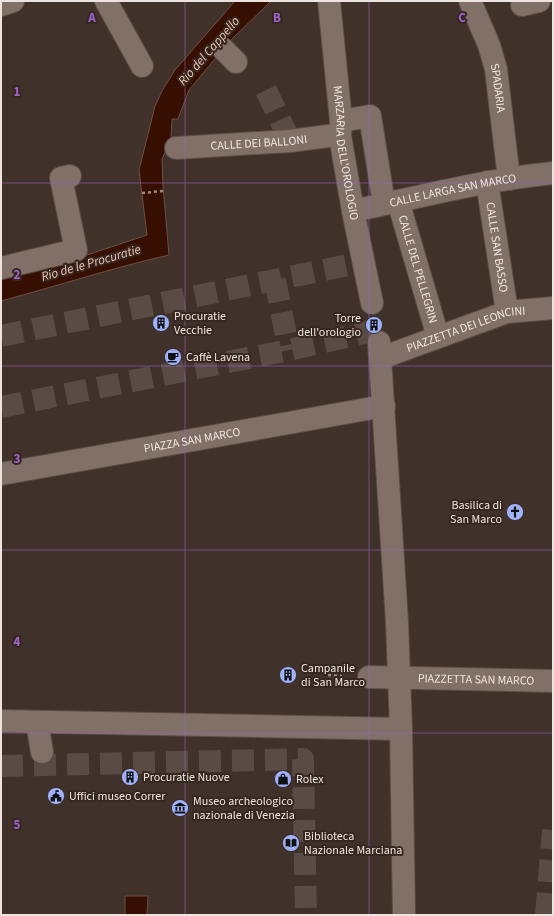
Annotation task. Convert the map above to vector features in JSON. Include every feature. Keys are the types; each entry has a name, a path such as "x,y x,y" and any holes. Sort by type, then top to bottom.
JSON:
{"street":[{"path":"1,5 13,1"},
{"path":"106,1 142,66"},
{"name":"MARZARIA DELL'OROLOGIO","path":"329,1 341,127 353,211 372,304"},
{"name":"SPADARIA","path":"470,1 489,45 496,69 509,179"},
{"name":"CALLE DEI BALLONI","path":"176,148 290,141 336,135 341,127 370,116 391,203"},
{"name":"CALLE LARGA SAN MARCO","path":"353,211 487,182 553,173"},
{"path":"1,268 76,250 61,178 70,176"},
{"name":"CALLE SAN BASSO","path":"487,182 507,312"},
{"name":"CALLE DEL PELLEGRIN","path":"391,203 438,337"},
{"name":"PIAZZETTA DEI LEONCINI","path":"384,406 380,350 438,337 507,312 553,308"},
{"path":"384,406 397,622 401,729 404,915"},
{"name":"PIAZZA SAN MARCO","path":"1,474 384,406"},
{"name":"PIAZZETTA SAN MARCO","path":"368,677 553,681"},
{"path":"1,721 307,734 401,729"},
{"path":"37,722 42,752"}],"path":[{"path":"142,193 164,191"}],"water":[{"name":"Rio del Cappello","path":"235,1 271,1 229,42 189,90 178,119 172,119 171,139 162,159 169,255 106,271 1,301 1,275 78,258 147,235 139,170 155,106 163,89 175,70"},
{"path":"125,896 148,896 147,915 125,915"}],"tunnel":[{"path":"266,90 290,141"},
{"path":"1,336 363,262"},
{"path":"275,280 289,350"},
{"path":"1,407 289,350 377,330"},
{"path":"1,766 303,759 306,915"},
{"path":"546,915 553,830"}],"place":[{"name":"Procuratie Vecchie","path":"161,323"},
{"name":"Torre dell'orologio","path":"374,325"},
{"name":"Caffè Lavena","path":"173,357"},
{"name":"Basilica di San Marco","path":"515,512"},
{"name":"Campanile di San Marco","path":"288,675"},
{"name":"Procuratie Nuove","path":"130,777"},
{"name":"Rolex","path":"283,779"},
{"name":"Uffici museo Correr","path":"56,796"},
{"name":"Museo archeologico nazionale di Venezia","path":"180,808"},
{"name":"Biblioteca Nazionale Marciana","path":"291,843"}],"water label":[{"name":"Rio de le Procuratie","path":"91,263"}]}
